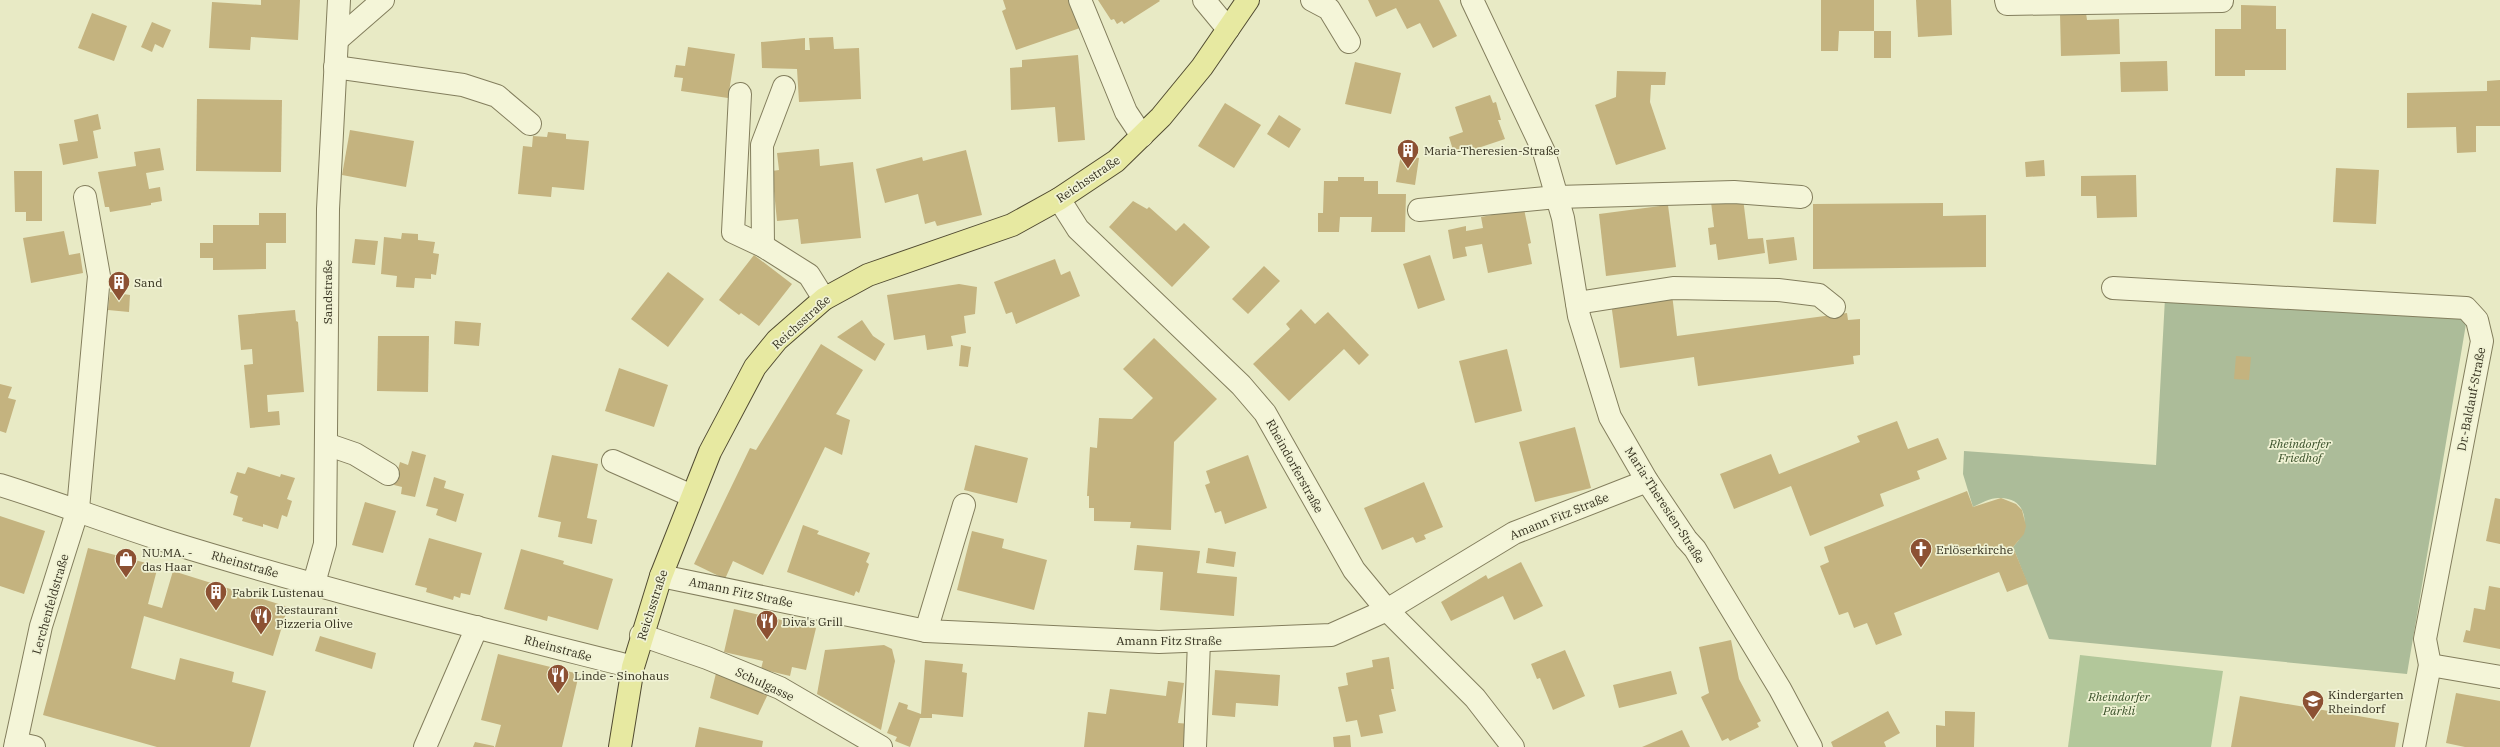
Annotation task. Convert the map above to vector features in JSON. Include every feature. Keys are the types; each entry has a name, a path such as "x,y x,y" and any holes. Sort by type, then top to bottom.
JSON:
{"main road":[{"name":"Reichsstraße","path":"620,747 633,667 641,635 661,576 710,452 755,367 777,340 824,299 868,275 1012,225 1059,199 1116,161 1161,117 1198,73 1248,0"}],"street":[{"name":"Sandstraße","path":"314,583 325,544 328,209 339,0"},
{"path":"337,40 383,0"},
{"path":"1080,0 1126,112 1142,136"},
{"path":"1204,0 1228,30"},
{"path":"1312,0 1329,9 1350,42"},
{"name":"Maria-Theresien-Straße","path":"1472,0 1544,152 1563,218 1577,303 1610,417 1647,481 1686,539 1695,548 1780,689 1812,747"},
{"path":"2006,0 2007,4 2222,1"},
{"path":"335,67 463,85 497,96 530,124"},
{"path":"763,246 762,144 784,87"},
{"path":"740,94 733,232 763,246 809,275 824,299"},
{"path":"1420,210 1557,197 1734,192 1801,197"},
{"path":"78,509 99,276 85,197"},
{"name":"Rheindorferstraße","path":"1059,199 1078,229 1241,385 1265,413 1354,570 1387,610 1475,698 1513,747"},
{"path":"1577,303 1673,288 1778,290 1819,295 1834,307"},
{"name":"Dr.-Baldauf-Straße","path":"2113,288 2466,308 2477,320 2482,341 2425,639 2430,665 2414,747"},
{"path":"326,444 355,454 388,474"},
{"path":"613,461 692,496"},
{"name":"Amann Fitz Straße","path":"661,576 926,631 1159,642 1331,635 1387,610 1514,533 1647,481"},
{"name":"Rheinstraße","path":"0,485 78,509 171,543 477,627 633,667"},
{"path":"926,631 964,505"},
{"name":"Lerchenfeldstraße","path":"17,743 41,626 78,509"},
{"path":"425,747 477,627"},
{"name":"Schulgasse","path":"641,635 707,658 780,688 881,747"},
{"path":"1195,747 1199,641"},
{"path":"2430,665 2500,677"}],"green space":[{"name":"Rheindorfer Friedhof","path":"2165,298 2467,318 2407,674 2049,639 2013,547 2023,532 2024,516 2021,509 2016,503 2009,499 1999,498 1982,502 1973,507 1963,474 1964,451 2156,465"},
{"name":"Rheindorfer Pärkli","path":"2080,655 2223,671 2211,747 2068,747"}],"building":[{"path":"261,0 300,0 298,40 251,37 250,50 209,48 212,2 261,5"},
{"path":"1003,0 1070,0 1080,28 1016,50 1002,11 1006,9"},
{"path":"1098,0 1160,1 1124,24 1122,21 1117,24 1114,19 1111,20"},
{"path":"1368,0 1439,0 1457,36 1433,48 1420,23 1407,29 1396,8 1376,17"},
{"path":"1821,0 1874,0 1874,31 1839,31 1838,51 1821,51"},
{"path":"1916,0 1951,0 1952,35 1918,37"},
{"path":"2241,5 2276,6 2276,29 2286,29 2286,70 2245,70 2245,76 2215,76 2215,29 2241,29"},
{"path":"92,13 127,26 114,61 78,48"},
{"path":"2086,13 2087,20 2119,19 2120,54 2061,56 2060,14"},
{"path":"152,22 171,30 163,48 155,44 152,52 141,47"},
{"path":"1874,31 1891,31 1891,58 1874,58"},
{"path":"833,37 834,49 859,48 861,99 799,102 797,69 762,68 761,42 805,38 805,50 810,50 809,38"},
{"path":"688,47 735,54 728,98 681,91 683,78 674,77 676,65 685,66"},
{"path":"1078,55 1085,140 1058,142 1055,107 1011,110 1010,68 1022,67 1022,60"},
{"path":"2167,61 2168,91 2121,92 2120,62"},
{"path":"1355,62 1401,73 1391,114 1345,104"},
{"path":"1617,71 1666,72 1665,85 1651,85 1650,102 1666,149 1616,165 1595,105 1616,97"},
{"path":"2500,80 2500,126 2476,126 2476,152 2457,153 2456,127 2407,128 2407,93 2487,91 2487,81"},
{"path":"1490,95 1493,103 1496,102 1501,120 1498,120 1505,139 1469,151 1469,149 1454,153 1449,137 1463,132 1455,107"},
{"path":"197,99 282,100 281,172 196,171"},
{"path":"1225,103 1261,125 1234,168 1198,146"},
{"path":"98,114 101,129 93,131 98,158 63,165 59,144 78,141 74,120"},
{"path":"1279,115 1301,129 1289,148 1267,134"},
{"path":"350,130 414,141 406,187 342,175"},
{"path":"548,132 566,134 566,139 589,141 584,190 552,187 551,197 518,194 523,146 532,147 533,136 547,137"},
{"path":"160,148 164,170 146,173 149,189 160,187 162,201 151,203 151,205 110,212 109,207 105,207 98,172 136,166 134,152"},
{"path":"819,149 820,166 853,162 861,238 801,244 798,219 777,221 772,171 779,170 777,153"},
{"path":"966,150 982,215 937,226 935,221 925,224 918,194 885,203 876,169 922,157 923,161"},
{"name":"Maria-Theresien-Straße","path":"1401,155 1419,158 1415,185 1396,182"},
{"path":"2044,160 2045,176 2026,177 2025,162"},
{"path":"2336,168 2379,170 2376,224 2333,222"},
{"path":"14,171 42,171 42,221 26,221 26,212 15,212"},
{"path":"2136,175 2137,217 2097,218 2096,196 2081,196 2081,176"},
{"path":"1338,177 1364,177 1364,181 1378,181 1378,194 1406,194 1405,232 1371,232 1372,217 1340,217 1339,232 1318,232 1318,213 1323,213 1324,181 1338,181"},
{"path":"1743,198 1748,239 1763,238 1765,253 1718,260 1716,244 1710,245 1708,228 1714,227 1711,202"},
{"path":"1133,201 1147,209 1149,207 1176,231 1184,223 1210,247 1172,287 1109,227"},
{"path":"1943,203 1943,216 1986,215 1986,267 1813,269 1813,204"},
{"path":"1668,205 1676,267 1606,276 1599,214"},
{"path":"1524,209 1531,243 1528,244 1532,264 1488,273 1482,244 1465,247 1467,256 1453,259 1448,230 1466,226 1466,231 1483,228 1481,217"},
{"path":"259,213 286,213 286,243 266,243 266,269 213,270 213,258 200,258 200,243 213,243 213,225 259,225"},
{"path":"64,231 69,255 80,253 83,273 31,283 23,238"},
{"path":"402,233 418,234 418,240 435,242 433,253 439,254 436,275 431,274 431,279 415,278 414,288 396,287 397,276 381,274 384,237 401,239"},
{"path":"1794,237 1797,260 1769,264 1766,240"},
{"path":"355,239 378,241 375,265 352,263"},
{"path":"754,255 792,284 759,326 741,313 739,315 719,300"},
{"path":"1430,255 1445,300 1418,309 1403,264"},
{"path":"1055,259 1061,275 1070,271 1080,296 1016,324 1012,312 1006,314 994,282"},
{"path":"1264,266 1280,281 1248,314 1232,299"},
{"path":"668,272 704,299 668,347 631,319"},
{"path":"959,284 977,287 975,314 964,316 966,333 951,336 953,346 927,350 925,335 894,340 887,295"},
{"name":"Sand","path":"110,292 130,295 129,312 108,310"},
{"path":"1672,294 1677,336 1847,313 1848,320 1860,319 1860,355 1853,356 1854,364 1698,386 1694,357 1620,368 1611,303"},
{"path":"1301,309 1315,324 1328,312 1369,355 1359,365 1344,349 1289,401 1253,364 1290,329 1286,324"},
{"path":"295,310 296,321 298,322 304,392 267,395 268,412 279,411 280,425 250,428 244,365 253,364 252,349 241,350 238,315"},
{"path":"862,320 873,336 885,344 875,361 837,337"},
{"path":"455,321 481,323 479,346 454,344"},
{"path":"378,336 429,336 428,392 377,391"},
{"path":"1154,338 1217,399 1174,442 1171,530 1130,528 1131,522 1094,521 1094,508 1089,508 1089,496 1087,496 1090,447 1097,448 1099,418 1132,419 1153,398 1123,369"},
{"path":"821,344 863,370 836,414 850,420 842,455 825,447 763,575 733,561 725,579 694,564 750,448 756,450"},
{"path":"961,345 971,347 968,367 959,366"},
{"path":"1507,349 1522,411 1475,423 1459,361"},
{"path":"2236,356 2251,357 2249,380 2234,379"},
{"path":"619,368 668,385 654,427 605,411"},
{"path":"0,384 12,387 8,398 16,400 6,433 0,431"},
{"path":"1897,421 1908,449 1938,438 1947,459 1917,471 1920,479 1880,494 1884,506 1810,536 1791,486 1734,509 1720,474 1771,454 1779,474 1860,442 1857,436"},
{"path":"1575,427 1591,488 1535,502 1519,442"},
{"path":"975,445 1028,458 1017,503 964,490"},
{"path":"412,451 426,455 415,497 401,494 402,487 394,485 400,462 408,465"},
{"path":"552,455 598,464 587,518 597,520 592,544 558,537 561,522 538,517"},
{"path":"1248,455 1267,508 1225,524 1221,511 1215,513 1205,485 1210,483 1206,471"},
{"path":"248,467 280,477 281,474 295,478 287,499 292,501 287,517 282,515 278,529 263,524 263,527 242,521 243,518 233,515 238,496 230,493 237,472 245,474"},
{"path":"434,477 446,481 444,488 464,494 456,522 436,515 438,509 426,506"},
{"path":"1424,482 1443,527 1424,535 1426,539 1416,543 1413,537 1382,550 1364,508"},
{"name":"Erlöserkirche","path":"1967,491 1973,507 2001,498 2016,504 2022,510 2026,526 2024,534 2013,547 2028,584 2007,592 1999,572 1894,613 1902,635 1876,645 1867,623 1854,628 1848,612 1839,615 1820,566 1829,562 1824,547"},
{"path":"2495,498 2500,499 2500,544 2486,541"},
{"path":"365,502 396,511 383,553 352,545"},
{"path":"0,516 45,531 24,594 0,586"},
{"path":"803,525 819,531 817,534 870,553 866,562 869,564 859,593 856,591 854,596 787,572"},
{"path":"972,531 1004,539 1002,548 1047,560 1034,610 957,590"},
{"path":"429,538 482,553 470,595 461,593 460,598 454,596 453,600 426,592 427,588 415,585"},
{"path":"1137,545 1200,551 1197,573 1237,577 1234,616 1160,610 1163,572 1134,570"},
{"path":"88,548 158,566 148,604 162,608 173,571 288,607 273,656 144,616 131,668 175,680 180,658 234,672 232,682 266,691 250,747 157,747 43,715"},
{"path":"1208,548 1236,552 1234,567 1206,563"},
{"path":"521,549 564,561 563,564 613,579 598,630 548,616 547,621 504,609"},
{"path":"1521,562 1543,606 1514,620 1503,596 1451,621 1441,602 1486,575 1488,579"},
{"path":"2489,586 2500,588 2500,649 2463,642 2466,630 2470,631 2474,608 2485,610"},
{"path":"734,609 816,628 806,670 792,667 790,676 761,669 763,661 724,652"},
{"path":"320,636 376,653 372,669 315,651"},
{"path":"1731,640 1739,679 1761,721 1757,723 1759,727 1730,741 1728,738 1722,741 1701,697 1709,693 1699,647"},
{"path":"884,645 892,649 895,661 881,730 817,694 825,650"},
{"path":"1565,650 1585,696 1553,710 1540,678 1537,679 1531,664"},
{"path":"498,654 579,674 562,747 495,747 501,725 481,720"},
{"path":"1389,657 1394,689 1391,689 1396,711 1379,715 1383,733 1361,737 1357,720 1346,722 1338,687 1348,685 1346,673 1373,667 1372,660"},
{"path":"925,660 963,664 962,672 967,673 963,717 932,714 932,718 920,718 910,747 895,741 897,737 887,733 899,702 908,705 907,709 921,714"},
{"path":"717,669 768,694 758,715 710,698"},
{"path":"1215,670 1280,675 1278,706 1236,703 1235,717 1212,715"},
{"path":"1671,671 1677,694 1619,708 1613,685"},
{"path":"1168,681 1184,683 1178,723 1190,724 1185,747 1084,747 1088,712 1106,714 1110,689 1166,696"},
{"path":"2456,693 2500,701 2500,747 2465,747 2446,743"},
{"path":"2240,696 2399,723 2395,747 2231,747"},
{"path":"1888,711 1900,733 1884,742 1886,747 1833,747 1831,742"},
{"path":"1945,711 1975,712 1974,747 1936,747 1936,725 1945,726"},
{"path":"699,727 763,741 762,747 695,747"},
{"path":"1682,730 1690,747 1642,747"},
{"path":"1350,735 1351,747 1334,747 1333,737"},
{"path":"475,742 494,746 494,747 473,747"}],"place":[{"name":"Maria-Theresien-Straße","path":"1408,170"},
{"name":"Sand","path":"119,302"},
{"name":"Erlöserkirche","path":"1921,568"},
{"name":"NU.MA. - das Haar","path":"126,578"},
{"name":"Fabrik Lustenau","path":"216,612"},
{"name":"Restaurant Pizzeria Olive","path":"261,636"},
{"name":"Diva's Grill","path":"767,640"},
{"name":"Linde - Sinohaus","path":"558,694"},
{"name":"Kindergarten Rheindorf","path":"2313,720"}]}
